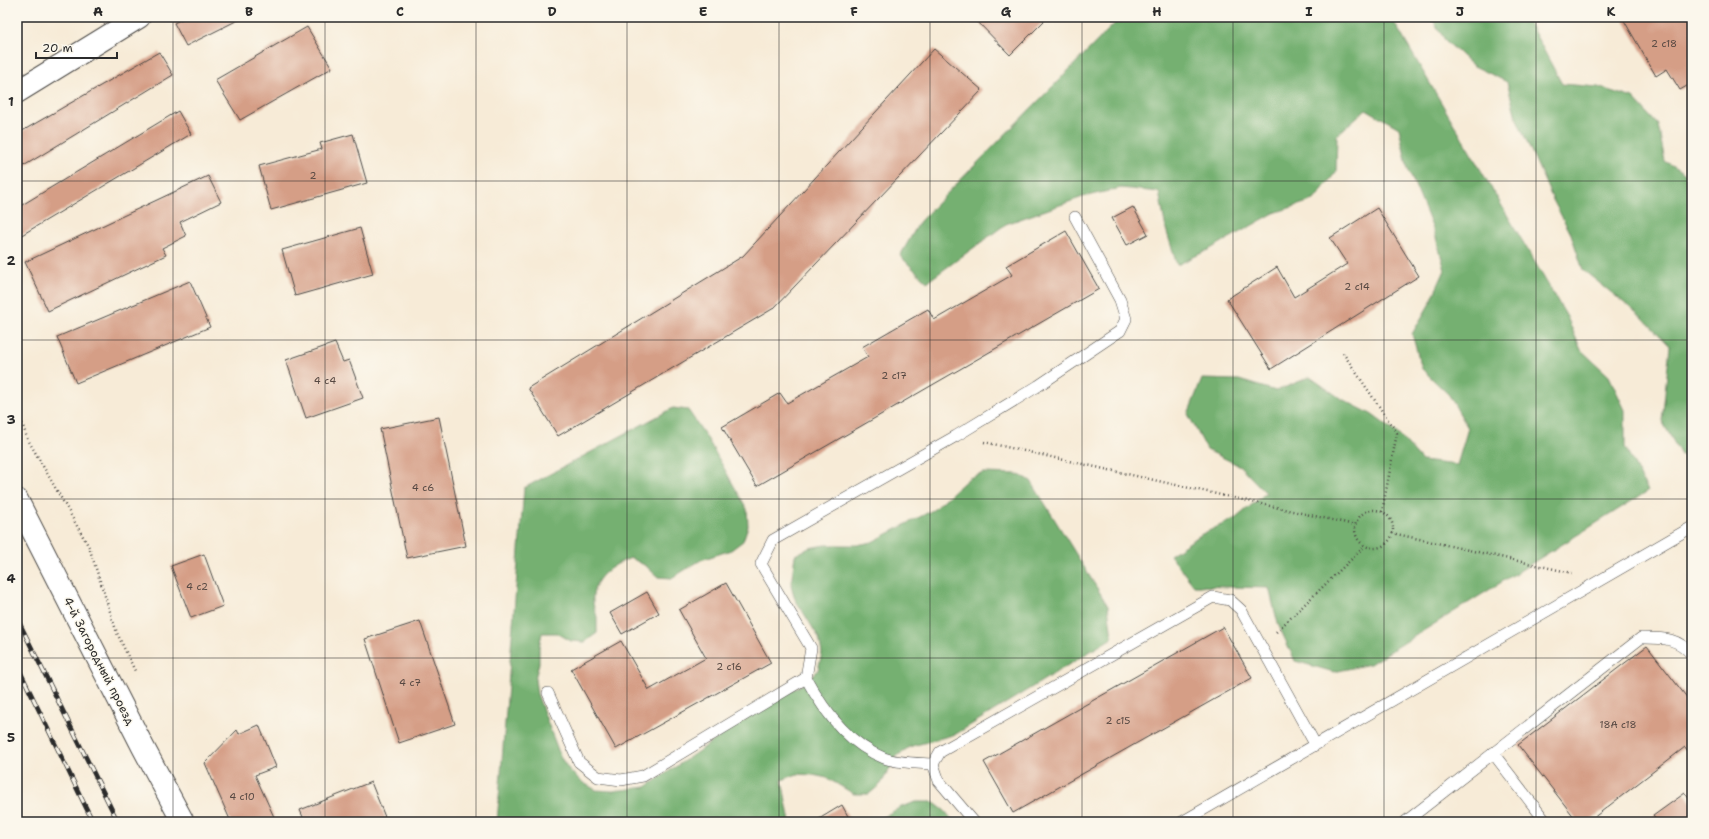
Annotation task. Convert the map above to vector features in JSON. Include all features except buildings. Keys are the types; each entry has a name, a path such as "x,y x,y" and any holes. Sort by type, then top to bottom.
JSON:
{"street":[{"path":"17,92 139,17"},
{"name":"4-й Загородный проезд","path":"17,500 183,822"}],"lane":[{"path":"933,764 885,758 868,749 837,726 806,678 811,648 761,564 773,540 956,436 1038,386 1120,331 1126,319 1120,300 1075,217"},
{"path":"1182,822 1315,744 1603,580 1692,527"},
{"path":"974,822 939,781 933,764 940,752 1213,597 1230,600 1242,610 1315,744"},
{"path":"1405,822 1640,638 1666,638 1685,646 1692,655"},
{"path":"548,693 579,762 598,777 621,780 643,776 806,678"},
{"path":"1493,752 1546,822"}],"path":[{"path":"1343,353 1397,433 1382,512"},
{"path":"17,408 27,438 89,547 117,633 136,675"},
{"path":"956,436 1355,525"},
{"path":"1374,510 1382,512 1389,517 1392,524 1392,533 1389,541 1382,546 1374,548 1366,546 1359,541 1355,533 1355,525 1359,517 1366,512 1374,510"},
{"path":"1392,533 1603,580"},
{"path":"1262,647 1366,546"}],"green space":[{"path":"1121,17 1391,17 1567,317 1581,350 1609,376 1625,410 1625,447 1648,491 1370,664 1334,672 1295,661 1278,624 1269,588 1194,586 1170,555 1202,534 1236,518 1266,493 1240,466 1207,450 1188,414 1202,379 1239,380 1276,391 1310,377 1340,398 1371,414 1397,433 1422,461 1457,465 1468,428 1449,395 1422,369 1412,334 1430,303 1445,270 1435,234 1407,166 1399,128 1366,109 1337,135 1336,172 1314,200 1274,213 1210,249 1177,265 1166,229 1159,192 1121,188 1083,197 1006,224 927,282 900,256 920,221"},
{"path":"1431,17 1526,17 1562,84 1598,87 1633,98 1658,125 1665,161 1692,178 1692,455 1681,455 1662,421 1670,346 1642,317 1583,270 1571,234 1553,200 1516,117 1507,82 1472,65 1445,40"},
{"path":"673,408 688,410 707,438 747,509 748,526 743,541 731,550 701,560 672,578 658,577 646,566 631,558 610,569 595,586 593,604 597,617 597,633 585,642 571,641 557,633 542,633 539,647 539,663 535,679 537,694 561,758 570,771 582,782 596,790 613,791 646,787 769,703 805,683 818,670 822,653 819,638 795,599 791,585 795,555 809,548 825,545 857,545 872,542 933,510 969,478 984,473 1017,474 1031,481 1108,606 1112,638 956,734 909,747 896,757 881,784 869,794 854,794 827,778 813,775 797,774 782,780 790,822 497,822 524,488"},
{"path":"916,802 933,802 945,811 954,822 874,822 901,807"}],"railway":[{"path":"17,618 118,822"},
{"path":"17,665 93,822"}]}
